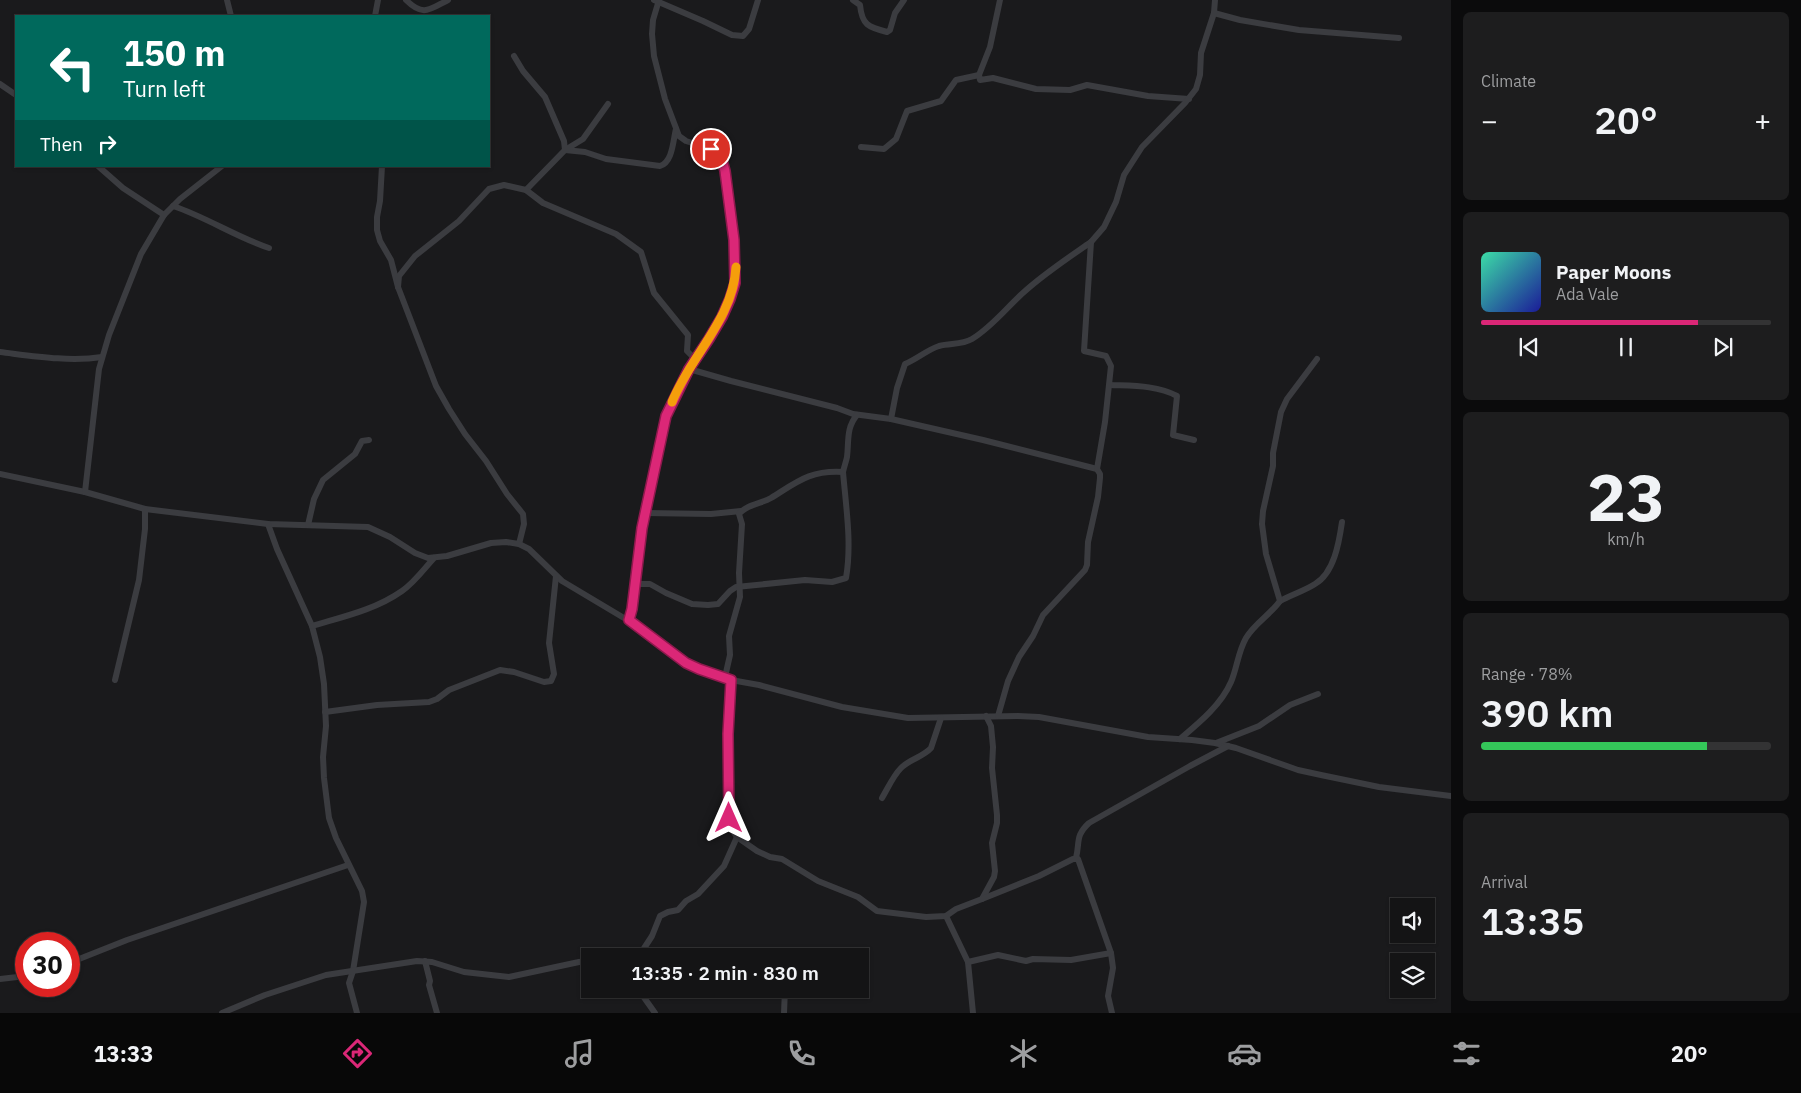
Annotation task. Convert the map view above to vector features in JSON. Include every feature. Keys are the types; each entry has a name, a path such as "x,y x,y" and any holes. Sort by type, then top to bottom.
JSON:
{"street":[{"path":"227,0 231,15"},
{"path":"375,15 378,0"},
{"path":"406,0 414,8 422,10 429,10 448,0"},
{"path":"629,620 645,513 666,416 689,369 709,339 730,299 735,283 734,240 722,160 711,149 686,141 679,136 676,129 665,99 654,56 652,34 657,1 732,35 743,36 749,29 758,0"},
{"path":"853,0 860,5 865,23 874,29 887,32 890,30 895,12 904,0"},
{"path":"979,76 990,47 1000,0"},
{"path":"890,419 905,364 916,360 931,349 963,344 982,332 1024,292 1091,242 1107,220 1116,202 1124,176 1142,147 1189,99 1196,89 1200,75 1201,53 1214,13 1214,0"},
{"path":"1214,13 1240,20 1299,30 1399,38"},
{"path":"514,56 523,72 544,97 558,127 565,150"},
{"path":"979,76 980,80 993,78 1036,89 1070,90 1087,85 1148,96 1189,99"},
{"path":"861,147 884,149 896,139 907,111 941,101 956,80 979,76"},
{"path":"0,84 15,94"},
{"path":"526,190 565,150 583,139 608,104"},
{"path":"565,150 585,152 606,160 660,166 666,163 670,155 676,129"},
{"path":"99,167 123,188 164,214"},
{"path":"85,492 98,369 109,335 142,254 164,214 221,167"},
{"path":"382,167 377,230 380,241 391,260 398,287 423,355 448,409 523,514 524,524 519,544"},
{"path":"398,287 401,272 415,256 459,221 488,189 504,185 526,190 543,203 616,234 642,252 654,293 688,335 687,351 695,359"},
{"path":"173,206 196,214 254,244 269,248"},
{"path":"998,716 1008,681 1019,657 1033,636 1043,615 1085,570 1087,565 1089,535 1098,496 1100,474 1097,470 1110,385 1111,366 1109,360 1101,354 1084,350 1083,347 1091,242"},
{"path":"0,352 61,358 102,357"},
{"path":"1280,601 1266,554 1262,524 1263,511 1273,466 1275,439 1281,412 1287,399 1317,359"},
{"path":"689,369 857,415 890,419 983,440 1097,470"},
{"path":"1110,385 1142,386 1172,393 1177,396 1174,436 1194,440"},
{"path":"635,584 650,584 692,604 708,605 718,604 736,587 797,581 832,582 846,578 848,567 848,530 843,472 847,458 849,428 857,415"},
{"path":"308,525 314,499 323,480 355,454 362,441 369,440"},
{"path":"645,513 712,514 741,512 770,498 805,477 820,473 843,472"},
{"path":"0,474 85,492 145,509 268,524 368,528 383,534 422,556 434,558 491,543 506,542 519,544 529,549 556,576 629,620 686,663 728,679 881,715 908,718 1039,717 1127,734 1228,746 1298,770 1329,777 1379,787 1451,796"},
{"path":"114,680 139,580 145,529 145,509"},
{"path":"741,512 739,516 742,524 739,603 729,636 728,679 729,818 731,828 737,837 763,854 782,859 818,881 858,897 877,911 926,917 946,916 956,909 1039,876 1076,858"},
{"path":"1180,739 1200,722 1226,693 1232,681 1245,640 1255,626 1280,601 1314,585 1322,579 1339,544 1342,522"},
{"path":"268,524 288,575 312,626 320,658 324,684 326,726 323,757 327,806 331,826 362,891 364,902 353,971 349,983 357,1013"},
{"path":"312,626 385,602 404,590 434,558"},
{"path":"325,712 377,705 429,702 453,688 500,670 514,672 544,682 551,681 554,674 549,643 556,576"},
{"path":"1215,744 1259,726 1290,705 1318,694"},
{"path":"982,899 994,877 992,843 997,823 992,768 992,733 986,716"},
{"path":"882,798 901,768 931,748 941,718"},
{"path":"1076,858 1079,834 1089,823 1228,746"},
{"path":"644,948 652,936 660,916 678,910 686,901 698,894 726,864 737,837"},
{"path":"1076,858 1080,861 1111,953 1114,968 1108,996 1112,1013"},
{"path":"80,958 348,865"},
{"path":"946,916 968,962 973,1013"},
{"path":"968,962 998,955 1026,960 1071,960 1111,953"},
{"path":"425,961 437,1013"},
{"path":"222,1013 265,995 315,978 353,971 425,961 464,972 509,977 581,962"},
{"path":"0,979 15,977"},
{"path":"644,998 655,1013"},
{"path":"784,1013 785,998"}],"slow traffic":[{"path":"672,402 689,369 722,317 735,283 736,267"}],"route":[{"path":"711,149 722,160 725,171 734,240 735,283 722,317 689,369 666,416 642,528 629,620 686,663 731,680 728,734 729,818"}]}
